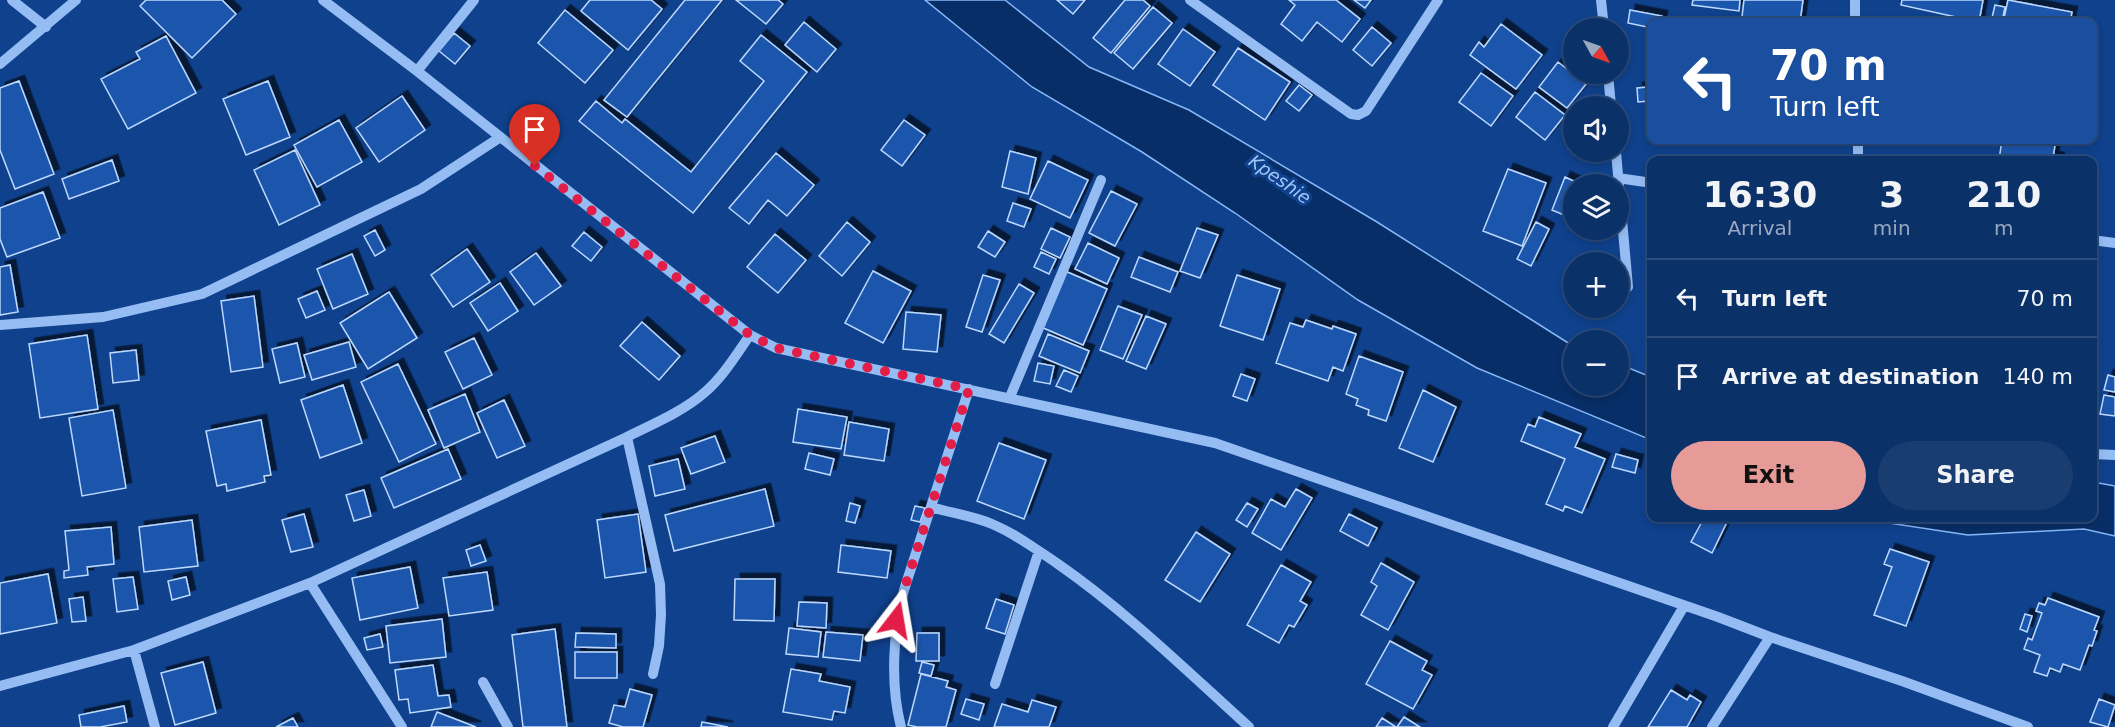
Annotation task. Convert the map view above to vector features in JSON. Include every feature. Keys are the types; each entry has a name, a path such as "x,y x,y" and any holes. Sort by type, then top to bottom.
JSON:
{"street":[{"path":"12,0 46,27"},
{"path":"0,64 76,0"},
{"path":"323,0 417,71 750,335 776,348 1215,443 1249,453 2028,727"},
{"path":"417,71 474,0"},
{"path":"1190,0 1351,114 1358,115 1366,111 1438,0"},
{"path":"1601,0 1603,18"},
{"path":"1855,0 1855,18"},
{"path":"0,325 103,316 202,294 421,189 499,138"},
{"path":"1010,398 1101,180"},
{"path":"1629,180 1647,182"},
{"path":"2097,241 2115,243"},
{"path":"0,686 134,650 310,583 627,436 672,414 704,394 723,374 750,335"},
{"path":"901,727 897,711 896,620 969,389"},
{"path":"627,436 660,584 659,646 653,674"},
{"path":"2097,454 2115,455"},
{"path":"931,507 989,523 1039,551 1114,605 1249,727"},
{"path":"994,684 1039,551"},
{"path":"310,583 402,727"},
{"path":"1613,727 1684,606"},
{"path":"1712,727 1770,638"},
{"path":"134,650 155,727"},
{"path":"483,682 508,727"}],"water":[{"name":"Kpeshie","path":"925,0 1005,0 1089,67 1189,110 1377,222 1563,340 1563,396 1629,396 1629,368 1647,375 1647,438 1477,368 1358,300 1235,213 1142,152 1032,87"},
{"path":"2097,483 2115,486 2115,536 2084,529 1968,535 1882,522 2097,522"}],"building":[{"path":"146,0 222,0 236,14 192,58 140,6"},
{"path":"590,0 651,0 662,9 628,50 581,11"},
{"path":"685,0 722,0 627,117 604,100"},
{"path":"736,0 778,0 783,4 766,24"},
{"path":"1057,0 1085,0 1073,14"},
{"path":"1125,0 1143,0 1150,6 1111,53 1093,38"},
{"path":"1289,0 1336,0 1360,19 1342,42 1317,22 1302,41 1281,24 1295,5"},
{"path":"1354,0 1371,0 1365,8"},
{"path":"1693,0 1740,0 1739,11 1692,5"},
{"path":"1744,0 1803,0 1801,18 1742,17"},
{"path":"1902,0 1983,0 1980,18 1961,18 1901,5"},
{"path":"2008,0 2072,12 2071,18 2004,18"},
{"path":"1995,5 2005,7 2003,18 1992,18"},
{"path":"1153,7 1172,23 1133,69 1114,53"},
{"path":"565,10 613,50 585,83 538,43"},
{"path":"1630,10 1662,16 1662,18 1647,18 1647,27 1629,23"},
{"path":"804,22 836,49 817,72 785,45"},
{"path":"1501,24 1542,55 1516,89 1470,55 1479,42 1484,47"},
{"path":"1372,27 1391,43 1372,66 1353,50"},
{"path":"1183,29 1215,52 1190,86 1158,64"},
{"path":"454,33 470,46 455,64 439,51"},
{"path":"761,35 807,72 693,213 579,121 596,101 622,123 625,119 691,172 764,81 740,61"},
{"path":"166,36 196,93 128,129 101,79 140,59 136,52"},
{"path":"1238,48 1290,82 1265,120 1213,85"},
{"path":"1558,62 1563,66 1563,84 1586,84 1576,96 1563,96 1563,105 1539,87"},
{"path":"1481,73 1513,96 1491,126 1459,102"},
{"path":"19,81 54,174 15,189 0,150 0,88"},
{"path":"268,81 290,137 246,155 223,99"},
{"path":"1299,85 1312,95 1299,111 1286,101"},
{"path":"1647,87 1647,101 1638,102 1637,88"},
{"path":"1535,92 1563,113 1563,118 1545,140 1516,117"},
{"path":"402,96 425,130 379,162 356,128"},
{"path":"339,120 362,162 317,187 294,145"},
{"path":"904,120 925,135 902,166 881,150"},
{"path":"2001,144 2055,144 2053,156 2000,156"},
{"path":"295,150 320,205 279,225 254,170"},
{"path":"1010,151 1036,158 1028,194 1002,187"},
{"path":"776,153 814,185 787,216 768,200 749,224 729,208"},
{"path":"112,160 119,181 69,199 62,179"},
{"path":"1048,161 1088,180 1070,218 1030,199"},
{"path":"1508,169 1546,183 1522,246 1483,231"},
{"path":"1563,182 1563,215 1552,210"},
{"path":"1111,191 1137,204 1115,246 1089,233"},
{"path":"43,192 60,238 7,257 0,239 0,208"},
{"path":"1013,203 1031,209 1024,227 1007,221"},
{"path":"847,222 870,242 842,276 819,256"},
{"path":"1536,222 1549,229 1531,266 1517,259"},
{"path":"1051,228 1070,237 1060,258 1041,249"},
{"path":"1197,228 1218,235 1200,278 1180,271"},
{"path":"375,230 385,250 375,256 364,236"},
{"path":"988,231 1005,242 995,257 978,247"},
{"path":"584,232 602,247 591,261 572,246"},
{"path":"775,234 806,260 778,293 747,267"},
{"path":"1088,243 1119,258 1107,284 1075,269"},
{"path":"467,249 490,282 453,307 431,275"},
{"path":"1041,252 1056,259 1049,274 1034,267"},
{"path":"536,253 561,286 534,305 510,272"},
{"path":"352,254 368,294 333,309 317,269"},
{"path":"1139,257 1178,272 1170,292 1131,277"},
{"path":"10,265 18,312 0,315 0,267"},
{"path":"873,271 911,291 883,343 845,323"},
{"path":"1065,271 1107,289 1083,345 1041,327"},
{"path":"983,275 1000,280 982,332 966,327"},
{"path":"1237,275 1280,289 1263,340 1220,326"},
{"path":"500,283 518,311 488,331 470,303"},
{"path":"1019,284 1034,293 1004,343 989,334"},
{"path":"317,291 325,310 306,318 298,299"},
{"path":"389,292 417,338 368,369 340,323"},
{"path":"254,296 263,367 231,372 221,301"},
{"path":"1118,306 1142,315 1123,359 1100,350"},
{"path":"906,312 941,315 937,352 903,349"},
{"path":"1146,316 1166,324 1146,369 1126,361"},
{"path":"1306,320 1356,334 1343,371 1333,367 1328,381 1276,363 1290,323 1303,327"},
{"path":"642,322 680,356 659,380 620,346"},
{"path":"1048,334 1089,351 1080,373 1039,356"},
{"path":"87,335 98,409 40,418 29,344"},
{"path":"474,338 492,375 463,389 445,352"},
{"path":"349,342 356,367 312,380 304,355"},
{"path":"297,343 305,377 280,383 272,349"},
{"path":"136,350 139,380 113,383 110,353"},
{"path":"1359,356 1403,372 1386,421 1368,415 1369,410 1356,405 1358,399 1346,394"},
{"path":"1038,363 1054,366 1050,384 1034,381"},
{"path":"398,364 436,444 399,462 361,382"},
{"path":"1064,370 1078,376 1071,392 1056,386"},
{"path":"1241,374 1255,379 1247,401 1233,396"},
{"path":"2108,375 2115,377 2115,392 2104,390"},
{"path":"343,385 362,443 320,458 301,400"},
{"path":"1423,390 1456,407 1433,462 1399,448"},
{"path":"465,394 480,432 444,448 428,410"},
{"path":"2104,395 2115,397 2115,416 2100,414"},
{"path":"504,400 525,446 497,458 477,413"},
{"path":"798,409 847,417 841,449 793,442"},
{"path":"113,410 126,488 82,496 69,418"},
{"path":"1539,417 1581,434 1575,447 1605,459 1582,513 1565,506 1563,511 1546,504 1565,459 1521,441 1528,424 1535,427"},
{"path":"261,420 271,475 264,476 265,482 227,491 226,484 217,486 206,431"},
{"path":"849,422 889,429 884,461 844,455"},
{"path":"715,436 725,462 691,474 681,448"},
{"path":"999,443 1046,460 1024,519 977,501"},
{"path":"448,449 461,479 394,508 381,478"},
{"path":"809,453 834,459 830,475 805,469"},
{"path":"1616,454 1638,460 1635,473 1612,467"},
{"path":"678,459 685,489 655,496 649,466"},
{"path":"765,489 774,526 674,551 665,515"},
{"path":"1296,489 1312,498 1281,550 1252,533 1271,499 1285,507"},
{"path":"364,490 371,516 354,521 346,495"},
{"path":"850,503 860,506 855,523 846,521"},
{"path":"1247,503 1258,509 1247,527 1236,520"},
{"path":"915,506 925,508 920,522 911,520"},
{"path":"304,514 313,547 291,552 282,520"},
{"path":"638,514 646,572 605,578 597,520"},
{"path":"1349,514 1377,528 1368,546 1340,531"},
{"path":"192,520 198,566 144,572 139,527"},
{"path":"1702,522 1727,522 1712,553 1691,542"},
{"path":"111,527 114,564 87,567 88,575 64,578 64,571 69,570 65,531"},
{"path":"1196,532 1230,554 1200,602 1165,580"},
{"path":"480,545 486,561 471,566 466,550"},
{"path":"841,545 891,551 887,578 838,572"},
{"path":"1890,549 1929,562 1906,626 1874,615 1892,567 1884,564"},
{"path":"1381,563 1414,582 1388,630 1361,615 1377,586 1371,582"},
{"path":"1281,565 1311,582 1300,601 1307,605 1294,627 1289,625 1279,643 1247,625"},
{"path":"410,567 418,608 360,620 352,578"},
{"path":"487,572 493,610 449,616 443,578"},
{"path":"48,574 57,623 0,634 0,583"},
{"path":"133,577 138,609 117,612 113,579"},
{"path":"186,577 190,595 172,600 168,581"},
{"path":"735,579 775,579 774,621 734,620"},
{"path":"83,597 86,621 72,622 69,599"},
{"path":"2048,598 2099,617 2094,630 2097,631 2092,646 2089,645 2080,670 2063,664 2060,672 2050,668 2047,676 2034,672 2040,655 2024,649 2028,638 2032,640 2042,613 2036,611 2039,603 2045,605"},
{"path":"996,599 1014,605 1005,634 986,628"},
{"path":"799,602 827,603 826,628 797,626"},
{"path":"2025,614 2032,616 2027,632 2020,629"},
{"path":"442,619 446,657 390,663 386,626"},
{"path":"789,628 821,632 818,657 786,654"},
{"path":"555,629 567,727 523,727 512,635"},
{"path":"826,632 863,635 860,661 823,657"},
{"path":"576,633 616,634 616,648 575,647"},
{"path":"917,633 939,633 939,661 916,661"},
{"path":"380,634 383,647 367,650 364,638"},
{"path":"1390,641 1427,661 1422,670 1432,675 1413,709 1366,684"},
{"path":"575,652 617,652 617,678 575,678"},
{"path":"203,662 216,713 175,725 161,673"},
{"path":"922,662 934,665 931,676 919,673"},
{"path":"433,665 438,696 449,695 451,707 410,713 408,699 399,700 395,670"},
{"path":"791,669 821,674 819,681 850,687 845,713 834,711 832,720 783,712"},
{"path":"921,674 948,681 946,687 956,690 946,727 908,725"},
{"path":"630,689 652,695 643,727 623,727 609,723 614,705 625,707"},
{"path":"1671,690 1687,700 1690,695 1701,702 1687,727 1648,727"},
{"path":"966,699 984,704 979,720 961,714"},
{"path":"2099,699 2115,705 2108,727 2090,722"},
{"path":"1032,700 1056,707 1049,727 994,727 1002,704 1028,712"},
{"path":"124,706 127,722 100,727 81,727 79,715"},
{"path":"437,712 476,727 431,727"},
{"path":"1404,717 1420,727 1397,727"},
{"path":"293,718 298,727 276,727"},
{"path":"1382,718 1396,727 1376,727"},
{"path":"702,722 728,727 701,727"}],"route":[{"path":"535,166 750,335 761,341 776,348 969,389 896,620"}]}
